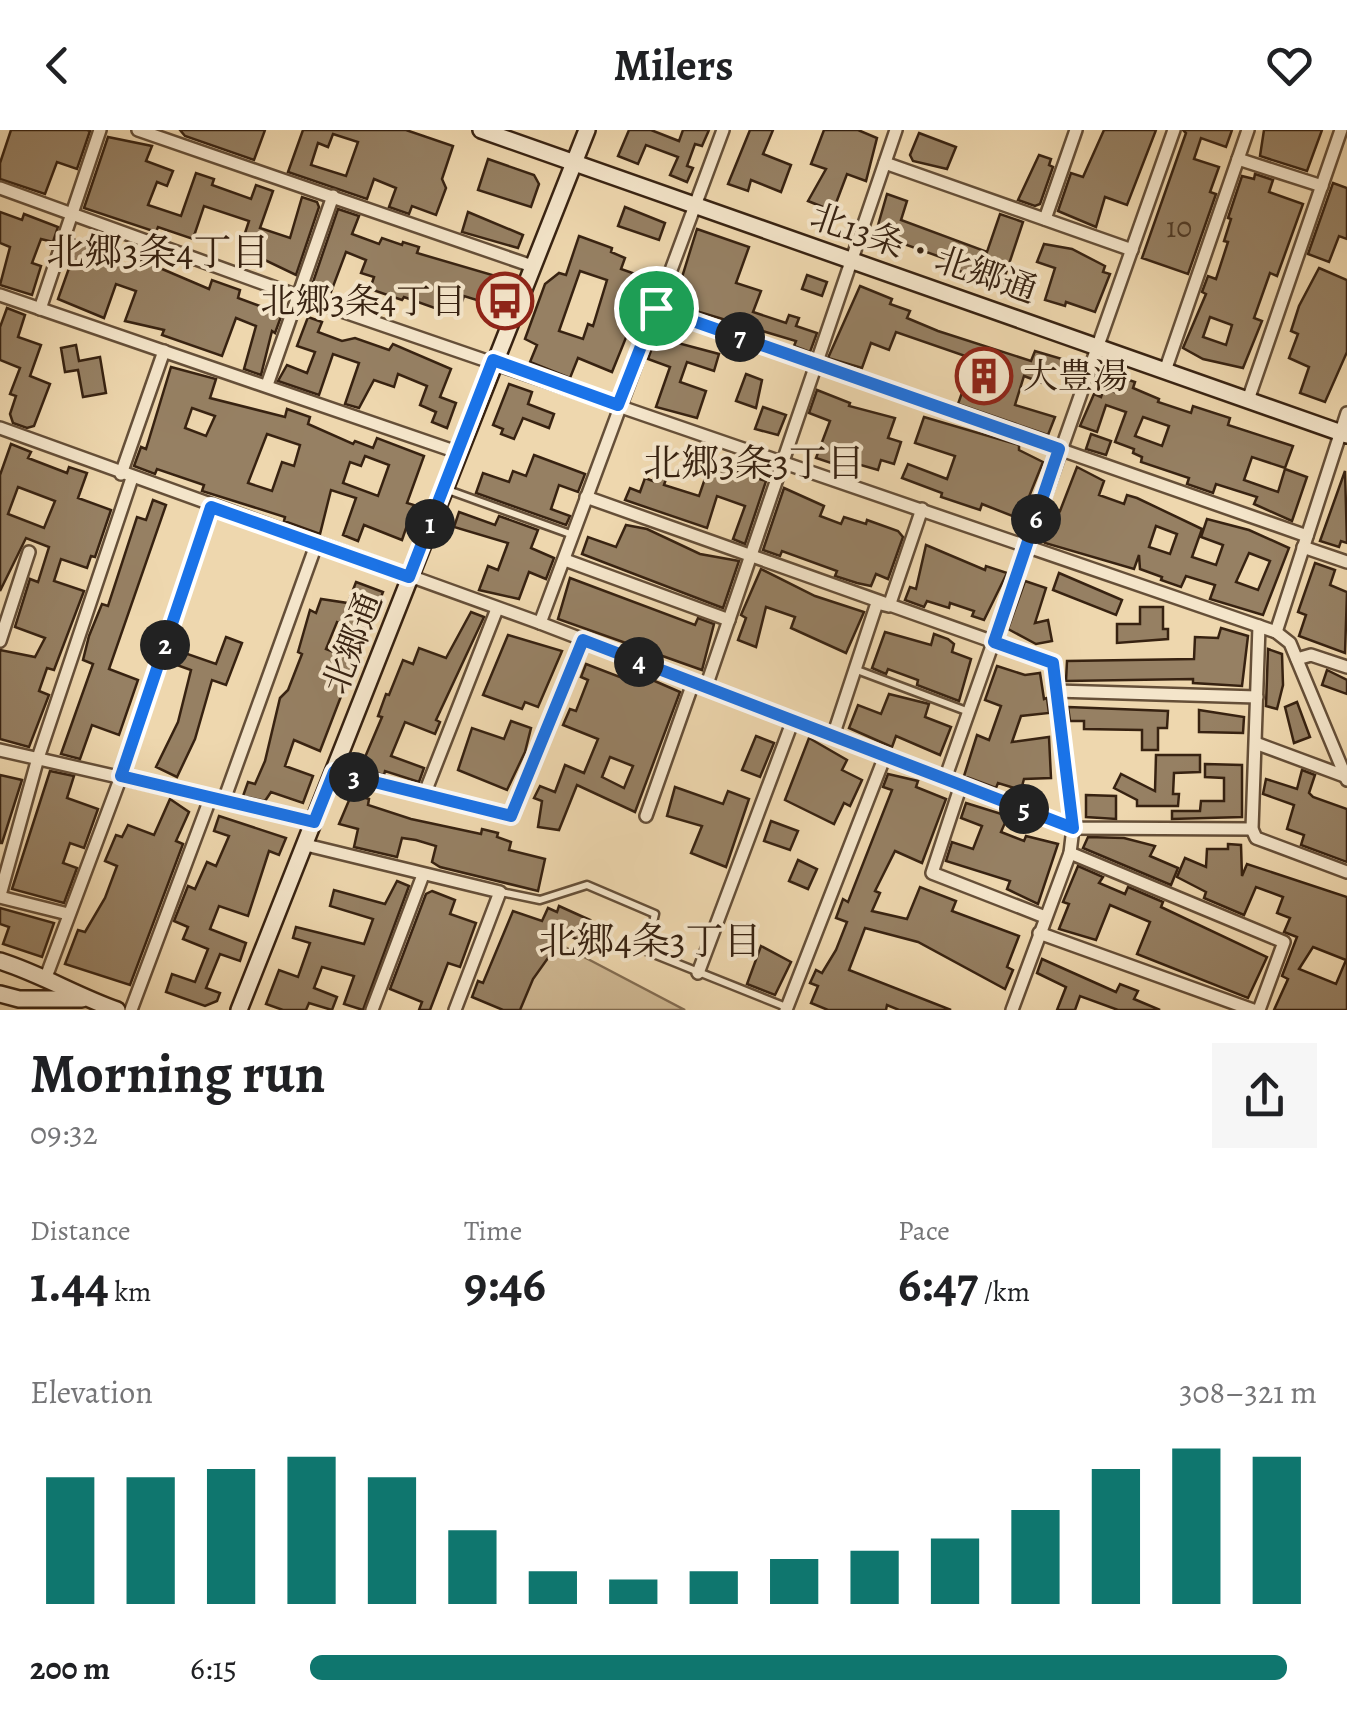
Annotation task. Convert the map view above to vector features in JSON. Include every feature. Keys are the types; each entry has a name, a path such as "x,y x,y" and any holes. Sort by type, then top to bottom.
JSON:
{"street":[{"path":"40,309 100,130"},
{"path":"138,130 532,266"},
{"name":"北13条・北郷通","path":"481,130 1344,434"},
{"name":"北郷通","path":"240,1010 493,360 587,130"},
{"path":"540,623 723,130"},
{"path":"646,816 729,620 896,130"},
{"path":"1045,219 1076,130"},
{"path":"946,779 1174,130"},
{"path":"1165,371 1248,130"},
{"path":"1248,400 1341,130"},
{"path":"1238,159 1322,186"},
{"path":"885,163 1132,250"},
{"path":"0,188 298,296 1276,632 1290,643 1346,778"},
{"path":"267,385 333,196"},
{"path":"0,295 457,452"},
{"path":"656,308 1059,449 1305,541 1347,562"},
{"path":"68,914 0,896 38,758 164,351"},
{"path":"1276,632 1344,434 1347,413"},
{"path":"0,429 540,623 1073,828 1252,828"},
{"path":"586,497 1053,663 1073,828 1070,852 1012,1010"},
{"path":"46,976 121,776 211,507"},
{"path":"889,606 922,508"},
{"path":"130,1010 316,545"},
{"path":"0,641 5,612 29,552"},
{"path":"564,560 729,620"},
{"path":"833,736 878,602 889,606"},
{"path":"424,795 497,609"},
{"path":"1259,626 1258,744 1252,828 1256,838 1347,872"},
{"path":"334,772 511,816 583,640"},
{"path":"1297,659 1311,654 1347,666"},
{"path":"1056,691 1257,697"},
{"path":"698,973 793,720"},
{"path":"1258,744 1346,778"},
{"path":"0,750 314,822"},
{"path":"787,1009 885,756"},
{"path":"961,786 932,873 1046,917"},
{"path":"306,845 500,892 455,1010"},
{"path":"1039,933 1256,1010 1284,942 1070,852"},
{"path":"372,1010 424,874"},
{"path":"0,962 46,976 86,999 117,1010"},
{"path":"0,994 19,999 86,999"}],"lane":[{"path":"444,489 574,535"},
{"path":"855,670 968,712"},
{"path":"500,892 540,900 587,885 655,914 646,951 787,1009"}],"shaded area":[{"path":"544,936 685,1010 505,1010"}],"building":[{"path":"11,130 90,131 77,169 57,162 45,194 0,179 0,163"},
{"path":"180,130 265,130 254,160 185,136"},
{"path":"303,130 406,130 453,146 442,179 446,188 436,215 412,206 409,214 389,207 396,188 374,179 367,199 288,172","holes":["333,134 358,142 346,176 311,165 318,143 328,147"]},
{"path":"629,130 651,130 679,141 683,130 709,130 702,146 695,144 687,166 693,168 687,182 670,175 678,157 646,145 638,164 618,156"},
{"path":"750,130 773,130 763,154 791,165 781,192 751,180 748,191 728,184"},
{"path":"824,130 858,130 877,138 866,181 847,174 833,211 808,201 826,169 811,164"},
{"path":"1104,130 1156,130 1127,205 1105,197 1096,227 1058,211 1071,173 1083,177"},
{"path":"1183,130 1232,130 1226,147 1201,138 1194,159 1219,167 1210,192 1216,194 1188,274 1142,258 1186,133"},
{"path":"1264,130 1322,130 1307,171 1260,156"},
{"path":"919,133 956,147 947,169 913,161 910,155"},
{"path":"108,137 152,146 146,161 173,171 167,186 157,182 148,205 181,216 196,173 214,179 212,185 251,199 256,185 273,191 260,228 290,238 302,197 317,202 319,207 296,275 240,248 249,221 204,206 193,239 158,227 156,232 84,208"},
{"path":"1039,155 1051,159 1049,165 1053,167 1040,204 1035,206 1018,200"},
{"path":"488,159 534,175 539,184 531,207 478,190"},
{"path":"1255,174 1273,180 1269,192 1303,204 1277,276 1270,273 1254,318 1262,321 1243,368 1203,359 1183,348 1206,294 1202,292 1208,276 1216,279 1228,242 1224,241 1231,219 1228,218 1242,176 1254,179","holes":["1210,317 1232,325 1226,345 1203,337"]},
{"path":"1333,183 1347,188 1347,239 1339,236 1329,262 1308,254"},
{"path":"887,194 907,201 901,220 987,252 1000,214 1023,222 1002,285 944,266 946,259 893,240 889,252 872,246"},
{"path":"625,207 665,223 659,240 618,226"},
{"path":"338,209 359,216 352,234 379,244 382,238 402,245 403,242 419,247 417,253 506,279 496,306 464,296 457,316 370,289 374,277 361,273 366,260 346,252 331,292 312,285"},
{"path":"0,212 22,220 24,214 58,227 53,242 41,239 32,263 41,266 32,295 0,285 10,247 0,243"},
{"path":"468,212 523,235 518,248 462,232"},
{"path":"697,229 749,247 736,283 761,291 753,312 786,323 789,315 799,318 796,326 817,333 810,352 794,346 796,341 669,303 674,289 678,290"},
{"path":"579,236 612,248 611,252 625,258 621,269 655,281 636,338 627,335 612,372 578,358 570,378 530,362 537,345 525,339 545,284 559,273 566,275","holes":["580,271 607,280 593,326 588,324 583,339 559,331"]},
{"path":"73,239 102,253 101,256 131,266 134,257 209,289 212,280 240,290 238,298 282,314 275,333 272,331 261,375 244,369 256,326 236,318 222,356 162,335 164,330 125,321 136,291 116,284 104,318 58,299 73,257 68,256"},
{"path":"1044,244 1072,249 1105,266 1103,272 1110,274 1095,312 1045,300 1055,268 1037,262"},
{"path":"1319,268 1347,280 1347,352 1325,402 1300,393 1309,367 1289,358 1298,334 1291,331 1299,306"},
{"path":"807,275 827,282 822,296 802,289"},
{"path":"860,286 892,299 890,304 910,311 907,318 938,331 1031,361 1035,351 1079,364 1074,378 1048,368 1042,383 1024,376 1015,405 1055,417 1048,435 958,404 974,359 896,332 889,350 871,343 862,368 828,358"},
{"path":"7,308 25,315 18,337 41,345 30,376 50,384 34,426 27,428 13,423 10,414 16,396 10,394 20,368 0,360 0,327"},
{"path":"308,317 322,322 318,332 342,341 355,338 389,350 393,344 451,369 440,397 456,403 447,428 432,422 436,412 420,405 427,386 398,374 394,387 374,380 359,408 345,404 359,363 333,354 319,395 278,381 287,365 307,373 315,352 297,346"},
{"path":"659,328 673,333 670,341 719,354 714,371 687,362 680,382 706,391 697,418 656,407 670,367 648,359"},
{"path":"76,345 79,361 100,357 106,393 83,397 78,370 65,372 61,348"},
{"path":"171,367 216,379 210,398 285,417 287,409 310,417 308,424 353,444 355,441 373,448 377,438 424,456 407,503 414,505 402,540 364,525 358,541 343,535 356,498 331,490 320,534 284,521 285,517 202,491 204,485 157,469 155,474 134,466 141,447 146,449","holes":["192,408 215,416 206,436 185,428","267,434 300,445 294,466 282,462 272,491 248,483","365,456 389,465 378,496 343,483 350,462 361,466"]},
{"path":"746,374 762,380 756,408 736,401"},
{"path":"1120,377 1135,382 1133,388 1159,399 1158,402 1191,413 1193,406 1230,418 1228,425 1293,446 1285,468 1252,457 1244,480 1278,492 1285,469 1307,477 1292,521 1254,504 1257,497 1216,484 1213,493 1187,484 1189,478 1141,462 1142,457 1133,453 1134,449 1115,442 1126,412 1106,405 1097,432 1080,426 1094,394 1101,397 1104,388 1114,392","holes":["1143,417 1169,426 1162,446 1135,436"]},
{"path":"509,384 532,392 528,404 554,414 549,428 523,418 514,439 501,434 503,429 493,425"},
{"path":"817,390 850,403 849,406 895,418 888,438 901,442 894,464 881,460 878,470 833,457 831,463 816,458 830,421 809,413"},
{"path":"763,407 786,415 778,435 755,429"},
{"path":"924,417 1019,445 1019,450 1043,462 1020,519 982,504 980,510 941,497 942,493 902,478 908,464 947,479 955,456 915,443"},
{"path":"1091,434 1111,441 1106,455 1086,449"},
{"path":"11,444 31,452 28,458 67,473 69,467 87,473 78,498 111,510 95,557 91,556 87,568 61,559 54,581 84,591 54,670 47,668 39,691 49,695 29,747 0,739 0,650 35,657 45,638 15,627 30,579 38,582 49,547 26,538 0,591 0,475","holes":["18,487 55,501 44,528 8,514"]},
{"path":"534,455 585,474 578,492 559,485 551,509 570,516 566,525 476,493 483,473 509,482 513,471 526,476"},
{"path":"710,464 766,481 745,544 733,539 745,506 717,496 707,528 625,500 630,488 640,492 645,478 653,481 655,475 666,479 664,485 699,496"},
{"path":"1077,467 1104,481 1099,495 1124,504 1127,495 1137,498 1202,529 1192,557 1216,565 1223,545 1201,537 1207,519 1249,530 1289,548 1263,615 1210,599 1215,585 1186,576 1181,587 1161,580 1162,577 1140,569 1139,555 1134,569 1045,543 1040,538 1048,515 1053,508 1060,511","holes":["1156,526 1177,534 1170,554 1149,547","1249,553 1270,561 1258,590 1236,582"]},
{"path":"1345,471 1347,543 1341,541 1339,547 1320,541"},
{"path":"784,488 824,506 820,516 841,524 844,517 898,531 903,537 888,579 876,574 871,586 857,583 835,576 837,571 782,551 780,556 763,550"},
{"path":"153,500 166,505 109,669 138,680 119,735 92,725 80,759 61,754 93,664 83,660 89,636 102,604 108,606 137,517 146,520"},
{"path":"459,512 495,525 499,516 538,530 531,548 554,558 546,579 529,572 519,599 479,590 488,566 498,570 508,543 454,527"},
{"path":"626,525 647,529 700,554 739,561 723,608 582,554 588,537 616,547"},
{"path":"926,545 985,570 986,566 1007,573 984,620 972,616 974,611 950,603 949,608 927,601 924,607 905,600 910,587 916,589"},
{"path":"1315,563 1335,570 1330,585 1347,592 1345,653 1299,636 1306,615 1298,612"},
{"path":"761,569 815,596 864,612 846,653 791,628 795,617 766,607 756,647 738,640 746,618 741,615"},
{"path":"1059,573 1122,600 1116,615 1053,590"},
{"path":"570,578 695,625 698,618 714,624 702,670 558,619"},
{"path":"1025,581 1046,588 1035,623 1048,620 1052,641 1036,644 1008,629"},
{"path":"356,582 383,592 367,633 337,622 326,649 355,660 320,751 294,740 285,766 313,776 303,803 271,792 265,801 243,796 248,782 255,784 265,761 280,698 288,690 302,654 298,652 310,610 316,613 321,599 348,603"},
{"path":"1140,607 1163,607 1163,629 1168,629 1168,639 1117,643 1117,624 1140,624"},
{"path":"471,612 484,617 436,720 440,722 435,734 405,722 391,756 424,768 419,782 385,771 384,775 360,769 382,717 378,716 386,694 389,695 403,660 413,664 419,648 446,658"},
{"path":"1221,628 1248,636 1242,686 1193,683 1193,679 1066,681 1067,661 1194,659 1195,637 1218,638"},
{"path":"885,632 931,645 934,634 954,644 952,652 971,659 959,701 917,685 918,680 888,669 886,674 872,668"},
{"path":"508,635 562,651 538,707 525,702 522,709 483,695"},
{"path":"226,637 242,643 226,685 212,680 195,739 177,777 156,767 178,722 191,670 174,664 179,651 216,664"},
{"path":"1268,649 1282,654 1283,685 1277,709 1266,706"},
{"path":"586,664 630,681 634,672 680,692 635,812 577,785 559,830 538,827 542,801 534,798 540,786 555,792 565,765 584,773 598,739 563,725 570,709 576,711 588,680 581,677","holes":["610,757 633,766 624,788 602,777"]},
{"path":"997,666 1025,675 1040,673 1044,699 1047,698 1049,713 1021,716 1012,742 1049,737 1051,778 1024,779 1021,790 998,783 996,788 964,776 977,735 989,740 1001,706 985,700"},
{"path":"1327,670 1347,680 1347,694 1322,685"},
{"path":"889,694 929,704 925,717 951,727 940,755 896,736 892,747 849,728 858,705 881,714"},
{"path":"1297,702 1310,737 1294,743 1285,707"},
{"path":"1068,707 1168,711 1167,728 1158,728 1158,750 1142,750 1142,730 1084,729 1084,721 1070,721"},
{"path":"1199,710 1244,717 1243,733 1199,732"},
{"path":"511,721 531,728 525,752 507,790 458,770 472,728 504,739"},
{"path":"756,736 774,743 760,777 742,770"},
{"path":"809,738 847,760 842,770 862,780 850,806 844,803 834,824 785,800"},
{"path":"1156,755 1200,755 1200,772 1174,773 1173,794 1179,794 1178,806 1137,806 1137,800 1114,788 1121,774 1155,791"},
{"path":"1205,764 1242,765 1242,817 1172,819 1172,811 1200,811 1201,801 1224,801 1224,778 1205,777"},
{"path":"1302,770 1315,775 1309,793 1313,797 1347,809 1347,862 1301,845 1304,835 1287,829 1294,805 1263,794 1266,779 1297,789"},
{"path":"50,771 74,776 67,798 98,809 84,848 70,843 63,863 77,868 64,903 12,889"},
{"path":"888,774 918,781 916,787 946,799 922,863 895,851 875,891 880,893 872,911 907,919 920,887 956,901 952,911 1019,936 1007,967 1013,970 1005,989 918,942 865,928 849,970 951,1010 899,1010 887,1005 886,1010 828,1010 811,1003 818,986 810,983 816,970 822,973 836,950 847,922 836,918 843,899 848,902 892,790 883,787"},
{"path":"0,775 22,780 2,843 0,843"},
{"path":"675,787 723,804 728,791 749,799 726,867 691,853 702,826 667,816"},
{"path":"1086,795 1116,796 1116,819 1086,817"},
{"path":"350,798 369,799 368,805 411,819 481,834 482,829 498,833 497,837 511,842 509,850 545,859 538,891 440,867 432,862 436,846 416,840 402,838 397,857 354,847 358,829 339,824"},
{"path":"170,799 189,812 176,841 183,844 130,985 65,964 78,930 85,932 105,898 117,866 105,861 116,835 122,837 128,825 154,835"},
{"path":"966,803 1008,816 1001,832 1024,841 1026,836 1058,844 1038,904 1007,889 1010,881 946,861 952,842 973,849 982,826 961,818"},
{"path":"219,816 286,838 279,855 269,851 248,916 219,906 210,929 246,943 240,961 220,954 206,988 220,993 217,1001 205,1006 166,992 172,974 195,982 208,949 183,939 188,927 174,921 188,886 195,889 207,862 216,866 229,836 214,831"},
{"path":"771,821 798,831 790,850 764,841"},
{"path":"1088,837 1124,838 1155,846 1150,856 1178,868 1171,885 1083,848"},
{"path":"1228,844 1241,845 1242,876 1247,864 1347,897 1347,1010 1274,1010 1288,979 1282,976 1297,937 1284,932 1290,918 1277,913 1283,897 1256,887 1244,915 1204,898 1206,892 1177,877 1185,858 1206,867 1207,849 1228,849","holes":["1313,947 1346,960 1336,984 1299,969"]},
{"path":"798,860 817,869 808,889 789,881"},
{"path":"1078,866 1103,877 1099,883 1125,894 1128,887 1163,902 1161,907 1267,957 1248,998 1137,954 1150,922 1110,905 1096,940 1059,929 1069,904 1063,902"},
{"path":"397,881 409,886 363,1010 344,1004 354,976 322,967 314,988 337,997 332,1010 309,1003 306,1010 283,1010 266,1004 279,970 298,977 310,943 293,938 296,927 364,944 373,919 330,906 334,890 385,904"},
{"path":"432,891 455,900 450,914 476,923 460,967 448,963 430,1010 419,1010 422,1002 390,989 426,894"},
{"path":"559,906 590,920 581,941 565,934 533,979 520,1010 503,1010 472,997 478,981 483,983 513,911 542,921 548,908 557,912"},
{"path":"0,908 54,923 42,957 3,944 9,927 0,924"},
{"path":"761,946 791,962 775,995 747,984"},
{"path":"1042,959 1116,992 1120,984 1138,991 1134,999 1160,1010 1118,1010 1080,996 1075,1010 1057,1010 1066,987 1037,973"}],"place":[{"name":"北郷3条4丁目","path":"505,301"},
{"name":"大豊湯","path":"984,376"}],"district":[{"name":"北郷3条4丁目","path":"158,252"},
{"name":"北郷3条3丁目","path":"754,463"},
{"name":"北郷4条3丁目","path":"650,941"}],"route":[{"path":"656,308 1059,449 994,642 1053,663 1073,828 583,640 511,816 334,772 314,822 121,776 211,507 409,577 493,360 618,405 656,308"}]}
